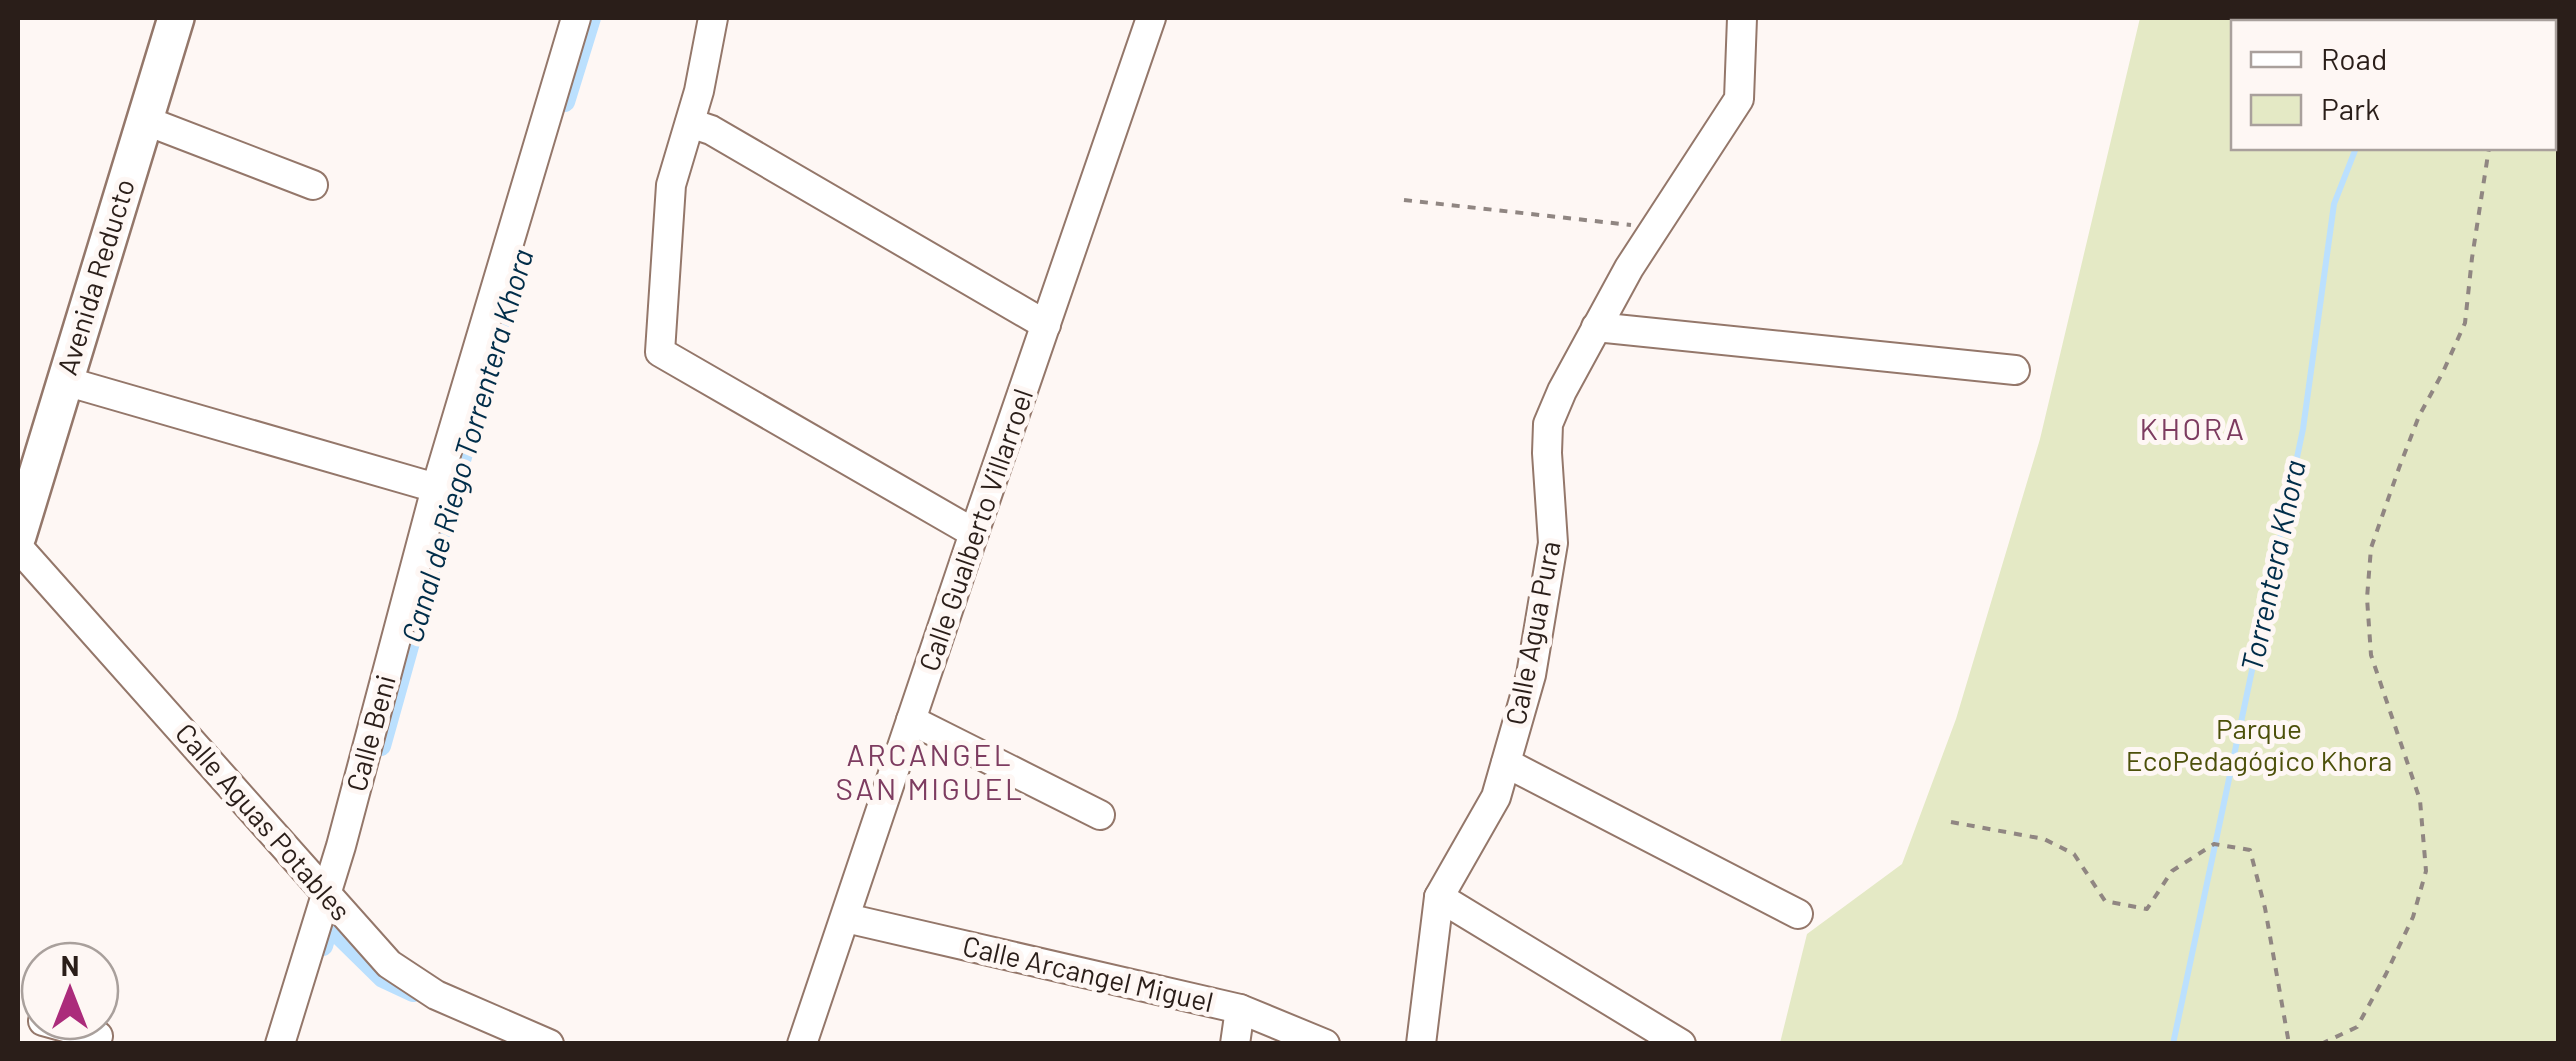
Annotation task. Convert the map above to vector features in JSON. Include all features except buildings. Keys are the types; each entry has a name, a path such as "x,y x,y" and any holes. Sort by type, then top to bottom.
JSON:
{"main road":[{"name":"Avenida Reducto","path":"18,536 176,18"}],"street":[{"name":"Calle Beni","path":"280,1044 327,896 436,488 576,18"},
{"path":"712,18 699,91 672,185 660,352 974,533"},
{"name":"Calle Gualberto Villarroel","path":"802,1044 1152,18"},
{"name":"Calle Agua Pura","path":"1421,1044 1439,897 1496,797 1531,675 1554,543 1548,424 1596,327 1739,100 1742,18"},
{"path":"144,120 313,185"},
{"path":"690,123 711,130 1046,325"},
{"path":"1596,327 2015,370"},
{"path":"65,381 436,488"},
{"name":"Calle Aguas Potables","path":"18,548 388,964 436,995 549,1044"},
{"path":"911,720 1100,815"},
{"path":"1506,763 1798,914"},
{"path":"1439,897 1681,1044"},
{"name":"Calle Arcangel Miguel","path":"846,918 1240,1009 1325,1044"},
{"path":"1235,1044 1240,1009"}],"path":[{"path":"2321,1044 2357,1026 2412,917 2426,870 2420,800 2370,655 2367,598 2372,548 2399,468 2419,416 2465,323 2490,150"},
{"path":"1404,200 1655,228"},
{"path":"1952,822 2044,839 2074,854 2105,901 2147,909 2172,871 2214,844 2250,850 2265,908 2288,1044"}],"green space":[{"name":"Parque EcoPedagógico Khora","path":"2140,18 2558,18 2558,1043 1780,1043 1807,934 1902,864 1956,719 2040,439"}],"waterway":[{"name":"Canal de Riego Torrentera Khora","path":"565,102 591,18"},
{"name":"Torrentera Khora","path":"2173,1044 2303,429 2334,204 2355,150"},
{"name":"Canal de Riego Torrentera Khora","path":"381,746 504,307"},
{"name":"Canal de Riego Torrentera Khora","path":"323,946 329,925 383,978 413,992"}],"district":[{"name":"KHORA","path":"2193,430"},
{"name":"ARCANGEL SAN MIGUEL","path":"930,773"}]}
